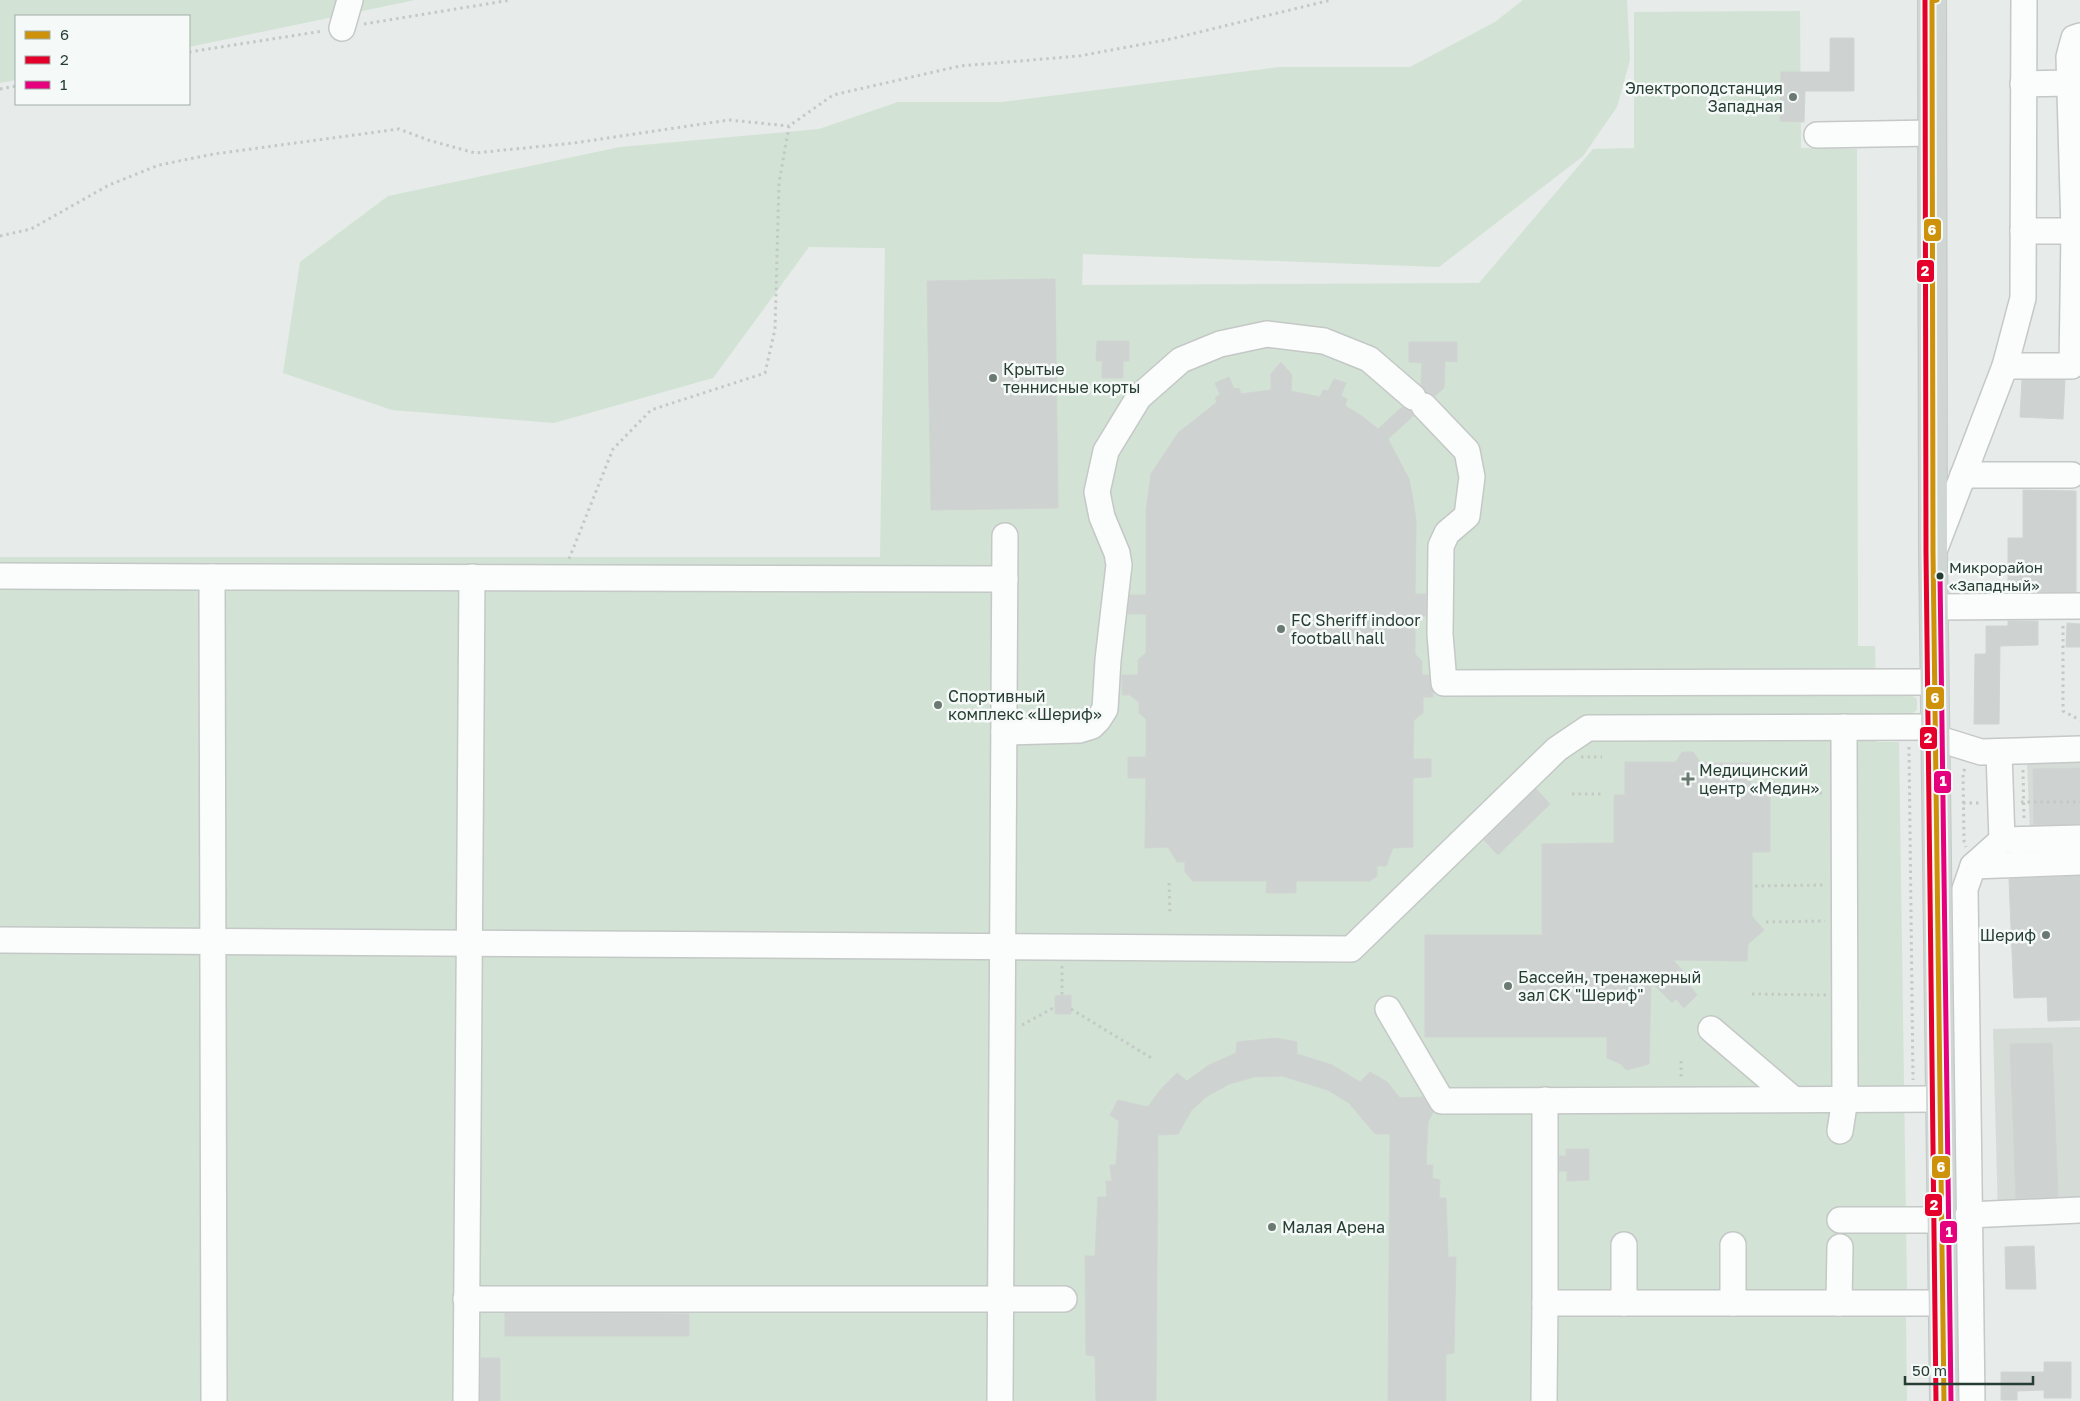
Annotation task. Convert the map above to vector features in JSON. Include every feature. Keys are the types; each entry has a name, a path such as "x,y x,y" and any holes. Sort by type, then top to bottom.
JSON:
{"main road":[{"path":"1934,0 1932,133 1933,553 1936,732 1927,1099 1942,1220 1944,1401"}],"street":[{"path":"342,28 350,0"},
{"path":"1933,553 2005,366 2022,298 2024,0"},
{"path":"2005,366 2072,366 2077,231 2069,56 2074,38 2080,36"},
{"path":"2023,84 2069,83"},
{"path":"1817,135 1932,133"},
{"path":"2023,232 2077,231"},
{"path":"1004,732 1079,730 1092,726 1105,709 1108,660 1119,565 1117,553 1102,517 1097,492 1106,451 1139,397 1181,360 1220,344 1267,334 1324,341 1369,360 1419,401 1467,451 1472,477 1467,516 1447,533 1441,546 1440,634 1444,683 1935,682"},
{"path":"1963,475 2072,475"},
{"path":"1000,1401 1005,536"},
{"path":"0,576 1005,579"},
{"path":"212,576 214,1401"},
{"path":"466,1401 472,577"},
{"path":"1934,607 2071,606"},
{"path":"1840,1131 1845,1099 1844,727"},
{"path":"0,940 1351,949 1557,749 1588,728 1909,727 1936,732 2001,752 2080,749"},
{"path":"2001,752 2013,839"},
{"path":"1972,1401 1965,890 1973,866 2013,839 2080,838"},
{"path":"1973,866 2080,862"},
{"path":"1388,1009 1442,1100 1927,1099"},
{"path":"1711,1029 1793,1099"},
{"path":"1544,1401 1545,1100"},
{"path":"1968,1215 2080,1210"},
{"path":"1840,1220 1942,1220"},
{"path":"1624,1245 1624,1303"},
{"path":"1733,1245 1733,1303"},
{"path":"1839,1303 1840,1247"},
{"path":"466,1299 1064,1298"},
{"path":"1545,1303 1943,1303"}],"path":[{"path":"190,52 511,0"},
{"path":"0,236 31,229 109,184 159,166 224,153 399,129 428,140 475,153 574,143 729,120 789,126 833,95 870,86 960,66 1079,56 1162,41 1331,0"},
{"path":"0,89 15,86"},
{"path":"562,578 613,449 651,410 765,373 775,329 779,182 789,126"},
{"path":"2071,606 2062,711 2080,720"},
{"path":"1909,727 1927,1099"},
{"path":"1973,866 1964,841 1963,772 2001,752 2013,839"},
{"path":"1573,757 1602,758"},
{"path":"1761,794 1844,793"},
{"path":"1572,794 1602,794"},
{"path":"1169,883 1170,915"},
{"path":"1755,886 1844,885"},
{"path":"1766,922 1844,921"},
{"path":"1062,948 1062,996"},
{"path":"1752,994 1844,995"},
{"path":"1002,1036 1055,1007"},
{"path":"1071,1009 1153,1059"},
{"path":"1681,1061 1681,1088"}],"shaded area":[{"path":"2080,762 2080,831 2030,832 2027,763"},
{"path":"2080,1027 2080,1214 1998,1216 1993,1029"}],"green space":[{"path":"0,0 415,0 190,47 190,15 15,15 15,80 0,83"},
{"name":"Спортивный комплекс «Шериф»","path":"1523,0 1627,0 1630,60 1617,107 1583,156 1439,267 1083,254 1082,285 1479,283 1593,149 1634,148 1634,12 1800,11 1801,148 1857,149 1858,646 1875,646 1876,693 1908,693 1917,699 1917,710 1908,716 1876,717 1876,742 1899,742 1907,1290 1874,1290 1873,1315 1906,1316 1907,1401 0,1401 0,557 880,557 885,248 809,247 713,378 554,423 392,410 283,373 300,262 388,196 620,147 819,129 898,102 1002,102 1279,67 1410,67 1495,22"}],"building":[{"path":"1830,38 1854,38 1854,91 1805,91 1804,122 1780,121 1781,72 1830,72"},
{"name":"Крытые теннисные корты","path":"1055,279 1058,508 931,510 927,281"},
{"path":"1097,341 1129,341 1129,361 1123,361 1123,378 1102,378 1102,361 1096,361"},
{"path":"1409,342 1457,342 1457,362 1445,361 1444,388 1435,396 1426,392 1421,385 1422,363 1409,362"},
{"name":"FC Sheriff indoor football hall","path":"1281,362 1292,375 1291,391 1320,397 1323,390 1328,391 1334,379 1346,383 1341,396 1347,399 1345,406 1362,416 1378,429 1402,407 1411,411 1413,416 1388,439 1409,479 1416,520 1415,594 1426,594 1426,616 1415,616 1415,654 1422,661 1422,675 1429,675 1433,697 1423,697 1423,713 1414,720 1413,759 1431,759 1431,777 1413,778 1413,847 1393,848 1386,866 1377,866 1377,876 1370,881 1296,881 1296,893 1266,893 1267,881 1193,881 1185,872 1185,862 1177,862 1168,847 1145,848 1146,778 1128,778 1128,757 1146,757 1146,719 1139,713 1139,702 1130,695 1122,695 1122,675 1138,675 1138,660 1146,653 1146,614 1128,614 1130,595 1146,595 1146,511 1151,474 1178,433 1217,402 1215,398 1220,394 1215,383 1229,377 1234,389 1239,388 1241,394 1271,390 1271,374"},
{"path":"2022,380 2065,380 2063,419 2020,417"},
{"path":"2023,490 2076,491 2076,592 2008,592 2008,538 2023,538"},
{"path":"2008,621 2038,621 2038,645 2000,646 1999,724 1974,724 1975,654 1986,654 1986,626 2008,626"},
{"path":"2067,623 2080,624 2080,647 2066,647"},
{"path":"1682,752 1693,752 1701,763 1750,763 1751,795 1770,795 1770,852 1752,852 1752,916 1764,930 1748,944 1747,961 1673,960 1693,982 1690,986 1697,995 1684,1008 1676,999 1672,1003 1651,982 1649,1064 1626,1070 1621,1064 1607,1058 1607,1037 1425,1037 1425,935 1542,935 1542,844 1614,843 1614,795 1625,795 1625,762 1676,762"},
{"path":"2080,768 2080,824 2034,825 2033,769"},
{"path":"1536,789 1550,804 1498,855 1484,840"},
{"name":"Шериф","path":"2080,876 2080,1020 2048,1021 2047,997 2014,998 2009,879"},
{"path":"1071,995 1071,1014 1055,1014 1055,996"},
{"path":"1276,1038 1297,1042 1297,1054 1332,1065 1360,1082 1370,1072 1387,1082 1400,1098 1423,1097 1433,1112 1428,1122 1426,1165 1433,1165 1432,1178 1440,1180 1439,1198 1446,1198 1448,1257 1456,1257 1454,1353 1446,1354 1446,1401 1388,1401 1390,1134 1375,1134 1349,1103 1328,1090 1282,1076 1254,1077 1229,1084 1206,1097 1191,1111 1178,1134 1158,1135 1156,1401 1096,1401 1095,1356 1086,1355 1085,1256 1095,1256 1098,1197 1107,1197 1106,1181 1112,1181 1110,1165 1116,1165 1119,1121 1110,1115 1118,1100 1148,1107 1161,1089 1177,1073 1187,1081 1209,1065 1236,1053 1237,1042"},
{"path":"2052,1043 2058,1197 2016,1198 2010,1044"},
{"path":"1566,1149 1589,1149 1589,1180 1567,1181 1567,1171 1559,1171 1559,1156 1566,1156"},
{"path":"2034,1246 2036,1289 2006,1289 2005,1247"},
{"path":"505,1313 689,1314 689,1336 505,1336"},
{"path":"481,1358 500,1358 500,1401 480,1401"},
{"path":"2044,1362 2071,1362 2071,1398 2044,1398 2044,1390 2017,1391 2017,1400 2001,1400 2001,1372 2044,1372"}],"transit line":[{"name":"2","path":"1925,0 1926,553 1936,1401"},
{"name":"6","path":"1937,0 1932,1 1933,553 1944,1401"},
{"name":"1","path":"1940,575 1951,1401"}],"place":[{"name":"Электроподстанция Западная","path":"1793,97"},
{"name":"Крытые теннисные корты","path":"993,378"},
{"name":"Микрорайон «Западный»","path":"1940,576"},
{"name":"FC Sheriff indoor football hall","path":"1281,629"},
{"name":"Спортивный комплекс «Шериф»","path":"938,705"},
{"name":"Медицинский центр «Медин»","path":"1688,779"},
{"name":"Шериф","path":"2046,935"},
{"name":"Бассейн, тренажерный зал СК \"Шериф\"","path":"1508,986"},
{"name":"Малая Арена","path":"1272,1227"}]}
